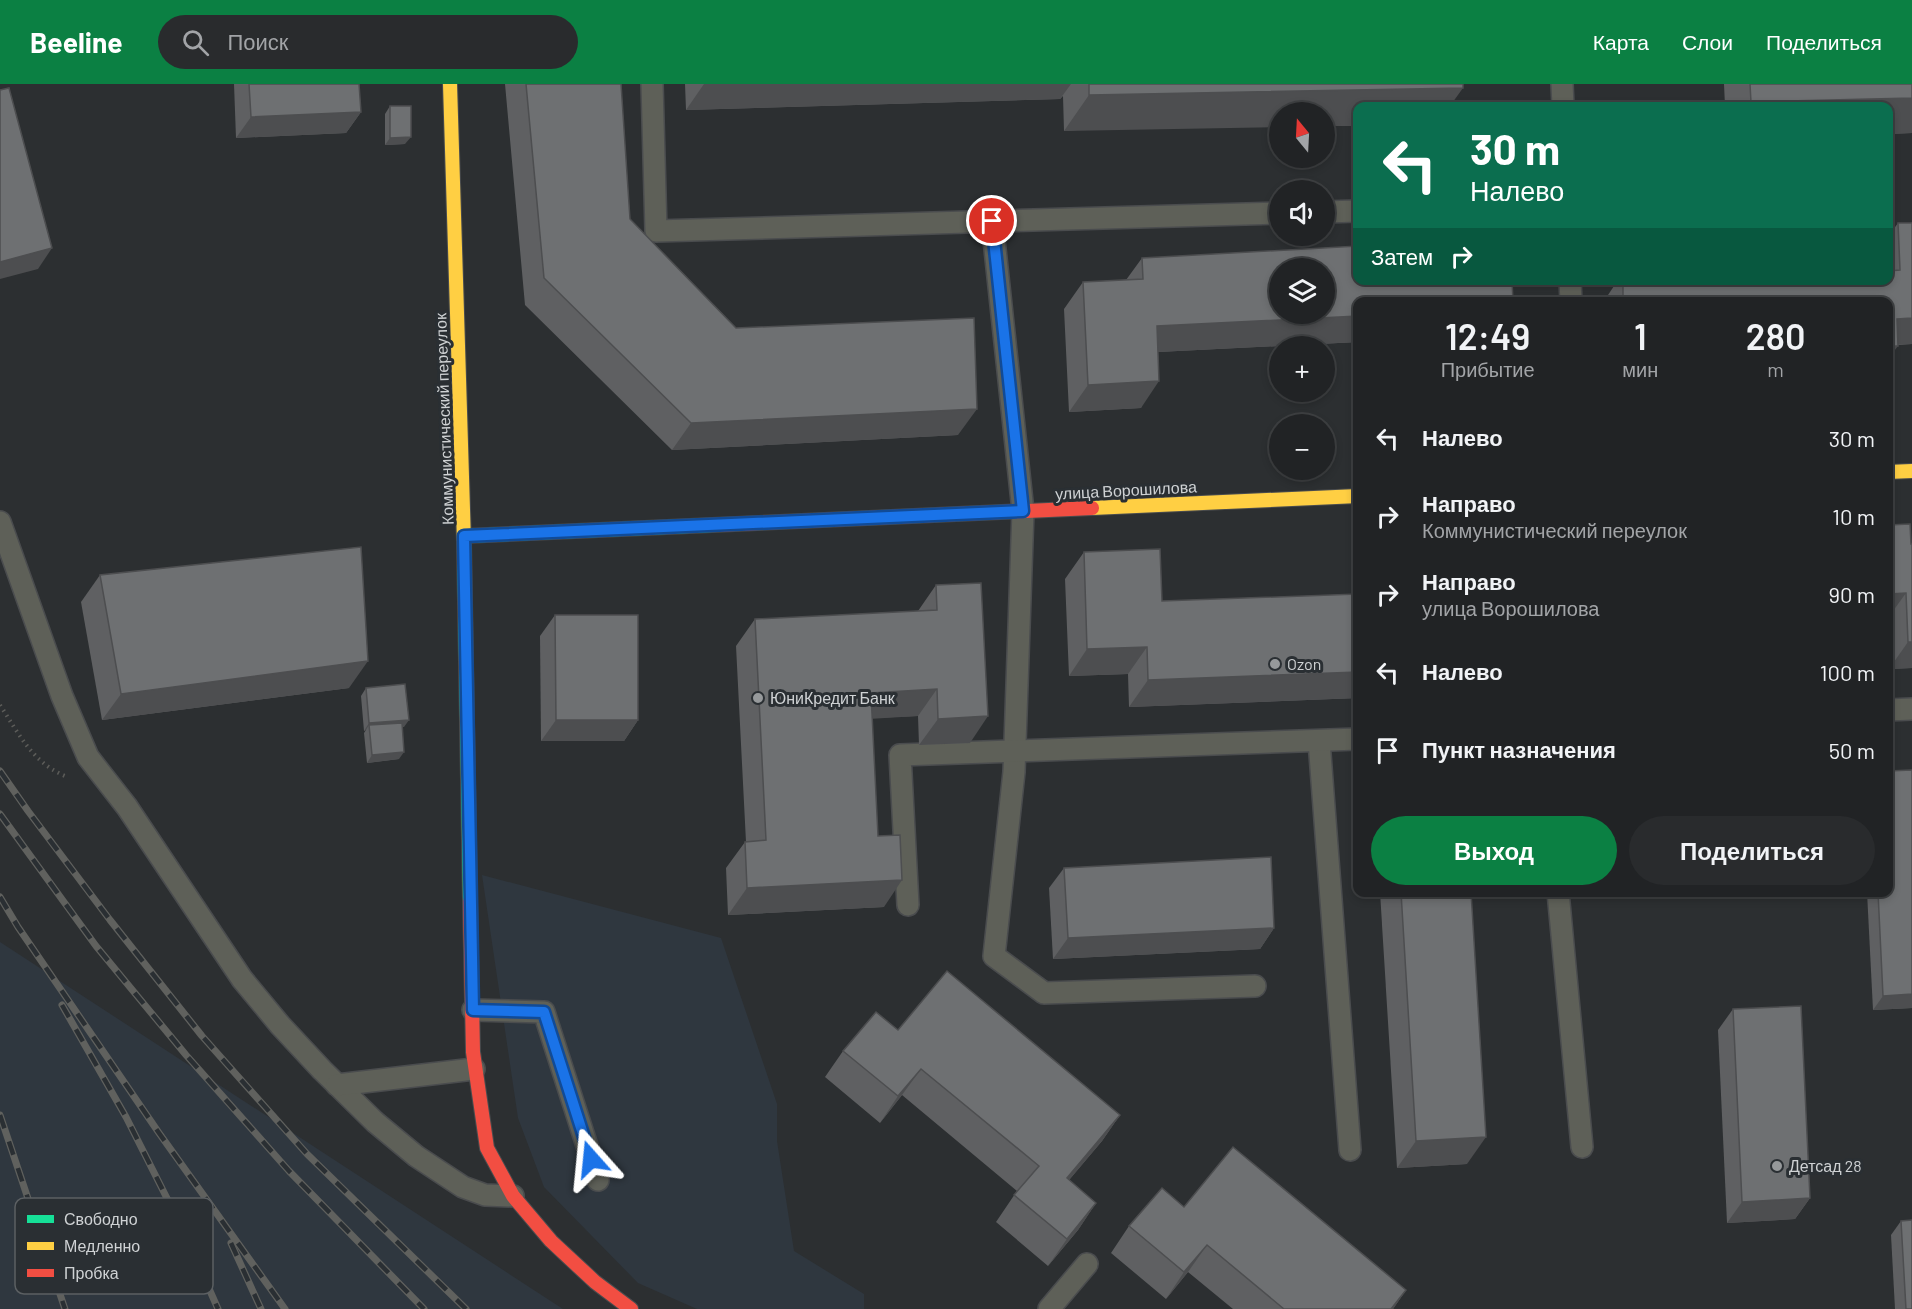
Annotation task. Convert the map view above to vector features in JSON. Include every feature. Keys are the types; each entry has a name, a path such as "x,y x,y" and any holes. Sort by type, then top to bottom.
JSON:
{"street":[{"name":"Коммунистический переулок","path":"450,84 464,536 474,1069 487,1148 513,1196 551,1241 595,1282 631,1309"},
{"path":"1893,472 1912,471"},
{"name":"улица Ворошилова","path":"464,536 1353,496"}],"lane":[{"path":"652,84 656,231 1269,213"},
{"path":"1562,84 1563,102"},
{"path":"1335,212 1353,211"},
{"path":"992,221 1023,511 1015,751 994,956 1044,993 1255,986"},
{"path":"0,522 62,696 88,757 128,807 242,979 280,1025 337,1085 375,1122 416,1156 463,1187 485,1195 513,1196"},
{"path":"1893,710 1912,709"},
{"path":"908,905 900,755 1353,740"},
{"path":"1319,741 1350,1150"},
{"path":"1558,897 1582,1147"},
{"path":"473,1010 544,1012 598,1180"},
{"path":"337,1085 474,1069"},
{"path":"1049,1309 1088,1264"}],"path":[{"path":"0,705 32,753 49,769 70,778 104,778"}],"shaded area":[{"path":"482,875 721,938 777,1104 777,1141 794,1251 864,1294 864,1309 697,1309 638,1283 544,1187 518,1118"},
{"path":"0,942 563,1309 0,1309"}],"building":[{"path":"249,84 359,84 361,112 251,117"},
{"path":"526,84 621,84 630,219 736,328 974,318 977,409 691,423 544,278"},
{"path":"1089,84 1463,84 1463,88 1089,95"},
{"path":"1750,84 1912,84 1912,98 1751,102"},
{"path":"9,88 52,248 0,262 0,90"},
{"path":"390,106 411,106 411,137 390,138"},
{"path":"1898,223 1912,223 1912,318 1897,319 1898,346 1893,346 1893,297 1623,297 1623,285 1893,285 1893,271 1900,270"},
{"path":"1353,246 1353,285 1512,285 1513,297 1353,297 1353,316 1335,317 1335,258 1269,258 1269,320 1157,326 1159,381 1088,385 1083,282 1143,279 1142,258"},
{"path":"1910,524 1912,642 1908,642 1906,593 1893,594 1893,525"},
{"path":"361,547 368,661 121,694 100,575"},
{"path":"1160,549 1162,601 1353,594 1353,672 1148,680 1147,647 1087,649 1084,552"},
{"path":"981,583 988,716 938,719 937,689 871,693 878,836 900,835 902,880 747,888 745,842 766,840 755,619 937,610 936,585"},
{"path":"555,615 638,615 638,720 556,720"},
{"path":"405,684 409,720 369,723 366,688"},
{"path":"402,723 404,752 372,755 369,725"},
{"path":"1912,770 1912,994 1883,996 1878,897 1893,897 1893,771"},
{"path":"1271,857 1274,928 1068,938 1064,868"},
{"path":"1401,897 1471,897 1486,1137 1416,1141"},
{"path":"947,971 1120,1115 1067,1178 1096,1203 1067,1239 1014,1195 1039,1166 921,1069 898,1096 843,1051 876,1012 898,1030"},
{"path":"1801,1006 1810,1198 1742,1202 1733,1009"},
{"path":"1233,1147 1406,1290 1391,1309 1284,1309 1207,1245 1184,1272 1129,1226 1162,1188 1184,1207"},
{"path":"1912,1220 1912,1309 1906,1309 1901,1221"}],"railway":[{"path":"0,771 110,920 202,1036 307,1154 466,1309"},
{"path":"0,814 96,946 186,1055 289,1171 424,1309"},
{"path":"0,897 18,927 206,1198"},
{"path":"62,1005 126,1117 167,1198"},
{"path":"0,1115 28,1198"},
{"path":"213,1208 285,1309"},
{"path":"231,1243 261,1309"},
{"path":"60,1294 65,1309"},
{"path":"211,1294 218,1309"}],"traffic: fast":[{"path":"464,536 712,525"},
{"path":"464,542 470,901"}],"traffic: slow":[{"path":"450,84 464,542"},
{"path":"1893,472 1912,471"},
{"path":"1092,508 1353,496"}],"traffic: jam":[{"path":"712,525 1092,508"},
{"path":"470,901 473,1052 487,1148 513,1196 551,1241 595,1282 631,1309"}],"place":[{"name":"Ozon","path":"1275,664"},
{"name":"ЮниКредит Банк","path":"758,698"},
{"name":"Детсад 28","path":"1777,1166"}],"route":[{"path":"591,1159 544,1012 473,1010 464,536 1023,511 992,221"}]}
